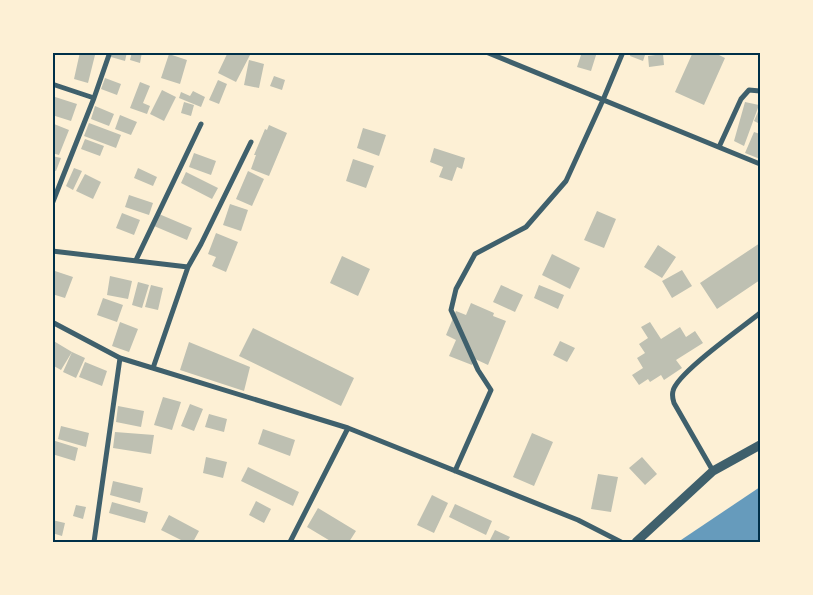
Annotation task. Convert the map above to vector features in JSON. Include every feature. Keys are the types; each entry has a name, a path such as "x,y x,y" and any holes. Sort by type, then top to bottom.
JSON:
{"street":[{"path":"52,204 110,52"},
{"path":"486,52 760,164"},
{"path":"456,471 491,390 478,370 451,310 456,290 475,254 526,227 566,181 623,52"},
{"path":"52,84 94,98"},
{"path":"719,147 742,98 748,90 760,91"},
{"path":"136,260 201,124"},
{"path":"153,368 188,266 201,244 251,142"},
{"path":"52,251 188,266"},
{"path":"712,471 674,403 673,392 678,381 760,314"},
{"path":"52,322 120,358 348,428 578,520 621,542"},
{"path":"94,542 120,358"},
{"path":"290,542 348,428"},
{"path":"636,542 712,471 760,445"}],"water":[{"path":"760,487 760,542 678,542"}],"building":[{"path":"80,52 95,55 88,83 74,79"},
{"path":"112,52 127,52 125,61 111,57"},
{"path":"132,52 142,52 140,63 130,60"},
{"path":"228,52 244,52 250,55 236,82 218,73"},
{"path":"582,52 597,52 591,71 577,67"},
{"path":"631,52 646,52 643,61 630,56"},
{"path":"693,52 713,52 725,58 704,105 675,92"},
{"path":"169,54 187,60 180,84 161,78"},
{"path":"663,54 664,65 649,67 648,56"},
{"path":"249,60 264,64 259,88 244,85"},
{"path":"274,76 285,80 282,90 270,86"},
{"path":"105,78 121,84 117,95 101,89"},
{"path":"218,80 227,84 219,104 209,100"},
{"path":"140,82 150,86 143,103 150,106 147,114 130,108"},
{"path":"162,90 176,97 164,121 150,114"},
{"path":"193,91 205,97 201,107 179,98 181,92 190,96"},
{"path":"52,96 77,104 71,121 52,115"},
{"path":"184,102 194,105 191,116 181,113"},
{"path":"745,102 759,105 744,146 734,141"},
{"path":"95,106 114,114 109,126 91,119"},
{"path":"760,107 760,124 754,121"},
{"path":"120,115 137,122 131,135 115,129"},
{"path":"89,123 121,135 116,148 84,136"},
{"path":"54,124 69,130 59,155 52,153 52,128"},
{"path":"269,125 287,133 269,176 251,169 256,155 254,155 265,129 267,130"},
{"path":"363,128 386,135 379,156 357,148"},
{"path":"754,132 760,134 760,159 745,153"},
{"path":"85,139 104,146 100,156 81,149"},
{"path":"434,148 465,158 462,169 457,167 452,181 439,177 443,167 430,162"},
{"path":"194,153 216,161 211,175 189,167"},
{"path":"52,156 61,158 56,171 52,170"},
{"path":"353,159 374,166 366,188 346,181"},
{"path":"74,168 82,171 73,190 66,186"},
{"path":"138,168 157,177 153,186 134,178"},
{"path":"248,171 264,179 252,206 236,199"},
{"path":"186,172 218,188 212,199 181,183"},
{"path":"85,174 101,182 93,199 76,191"},
{"path":"129,195 153,203 149,215 125,207"},
{"path":"230,204 248,210 241,231 223,225"},
{"path":"597,211 616,219 604,248 584,240"},
{"path":"122,213 140,220 134,235 116,228"},
{"path":"159,214 192,228 187,240 154,226"},
{"path":"216,233 238,242 226,272 212,266 216,257 208,254"},
{"path":"760,243 760,280 717,309 700,283"},
{"path":"658,245 676,257 662,278 644,267"},
{"path":"552,254 580,268 570,289 542,275"},
{"path":"342,256 370,269 358,296 330,283"},
{"path":"682,270 692,286 672,298 662,281"},
{"path":"55,271 73,277 65,298 52,294 52,277"},
{"path":"110,276 132,281 128,299 107,295"},
{"path":"138,282 149,285 142,308 132,305"},
{"path":"151,285 163,288 158,310 145,307"},
{"path":"501,285 523,295 515,312 493,302"},
{"path":"539,285 564,295 558,309 534,298"},
{"path":"103,298 123,305 117,322 97,315"},
{"path":"471,303 494,313 493,316 506,321 488,365 475,359 472,365 449,356 456,340 446,335 456,311 466,315"},
{"path":"120,322 138,329 129,352 112,346"},
{"path":"650,322 661,339 680,327 686,337 695,331 703,343 676,360 682,368 664,380 661,375 650,382 648,379 639,385 632,375 643,368 637,358 645,353 639,344 648,338 641,327"},
{"path":"253,328 354,378 341,406 239,356"},
{"path":"52,340 72,352 61,370 52,365"},
{"path":"560,341 575,348 567,362 553,355"},
{"path":"189,342 250,367 244,391 180,370"},
{"path":"72,352 85,358 76,378 63,372"},
{"path":"85,362 107,371 102,386 79,377"},
{"path":"163,397 181,402 172,430 154,425"},
{"path":"190,404 203,409 194,431 181,426"},
{"path":"118,406 144,411 141,427 116,422"},
{"path":"209,414 227,419 224,432 205,427"},
{"path":"61,426 89,433 86,447 58,439"},
{"path":"263,429 295,440 290,456 258,444"},
{"path":"115,432 154,435 151,454 113,448"},
{"path":"532,433 553,442 534,486 513,477"},
{"path":"52,440 78,448 75,461 52,454"},
{"path":"206,457 227,462 223,478 203,473"},
{"path":"642,457 657,474 645,485 629,468"},
{"path":"248,467 299,492 293,506 241,481"},
{"path":"598,474 618,477 611,512 591,509"},
{"path":"113,481 143,488 140,503 110,495"},
{"path":"432,495 448,503 434,533 417,525"},
{"path":"256,501 271,509 264,523 249,515"},
{"path":"112,502 148,512 145,523 109,513"},
{"path":"455,504 492,521 486,535 449,517"},
{"path":"76,505 86,507 83,519 73,516"},
{"path":"318,508 356,531 349,542 332,542 307,527"},
{"path":"169,515 199,531 193,542 185,542 161,530"},
{"path":"52,520 65,523 62,536 52,533"},
{"path":"495,530 510,537 507,542 489,542"}]}
